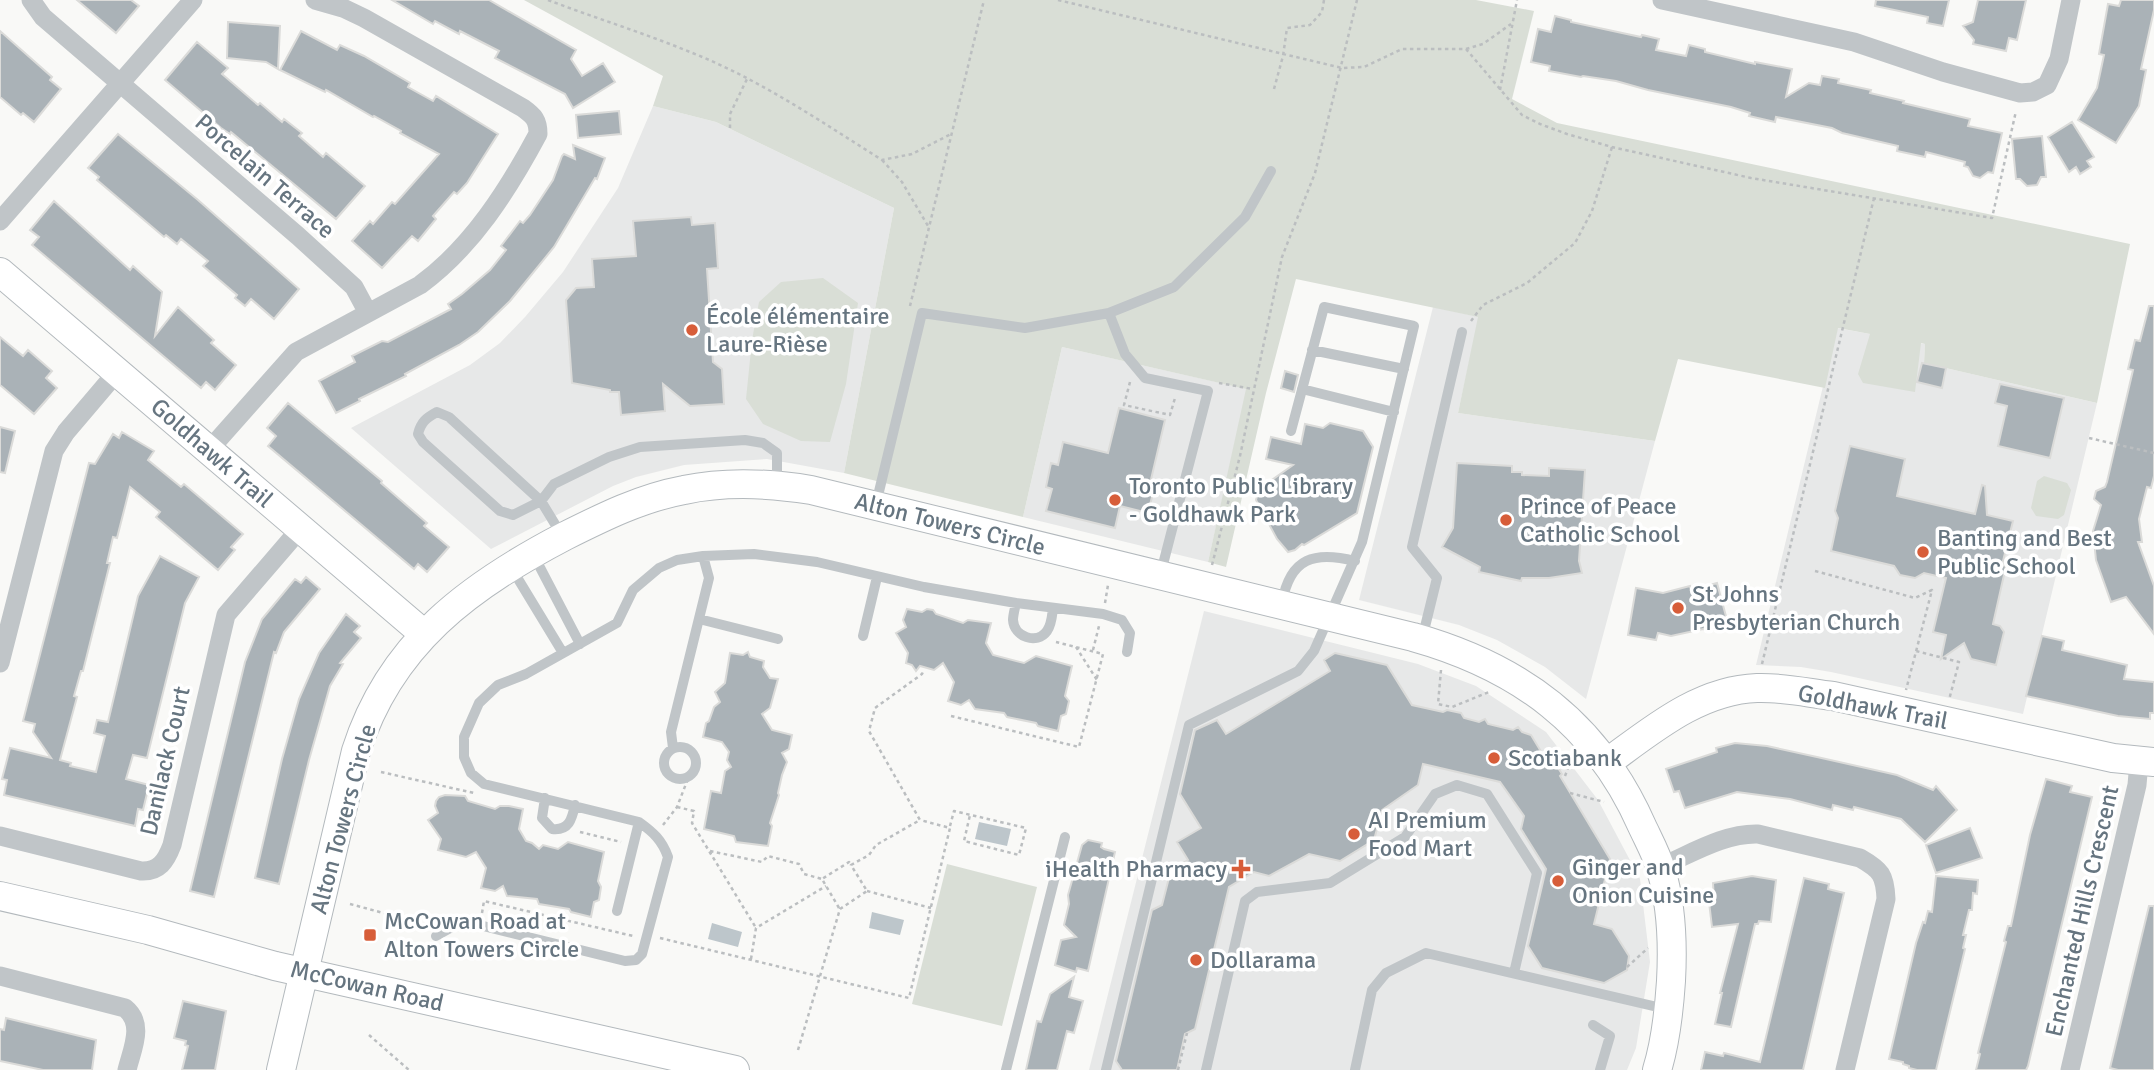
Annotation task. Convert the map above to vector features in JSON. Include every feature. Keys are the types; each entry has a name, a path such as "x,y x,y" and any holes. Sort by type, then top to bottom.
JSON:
{"street":[{"name":"Porcelain Terrace","path":"31,0 43,17 354,287 368,313"},
{"path":"0,220 193,0"},
{"path":"209,450 296,352 420,285 452,258 491,212 538,134 538,123 534,116 523,108 364,18 343,8 315,0"},
{"path":"1662,0 1854,42 1943,72 2020,93 2033,92 2047,85 2059,59 2071,0"},
{"name":"Goldhawk Trail","path":"0,272 424,635"},
{"path":"0,663 54,451 66,432 117,372"},
{"name":"Alton Towers Circle","path":"281,1070 362,734 394,671 424,635 465,597 521,560 617,511 667,493 723,484 777,485 811,490 1422,640 1477,659 1519,682 1564,715 1608,762 1637,813 1661,867 1672,936 1669,1010 1657,1070"},
{"name":"Danilack Court","path":"0,836 141,871 153,870 162,865 172,845 226,615 300,529"},
{"name":"Goldhawk Trail","path":"1608,762 1674,715 1727,692 1756,688 1833,696 2146,762"},
{"name":"Enchanted Hills Crescent","path":"2070,1070 2137,785 2146,762"},
{"path":"1661,867 1730,837 1744,834 1758,834 1860,858 1875,866 1885,883 1886,899 1845,1070"},
{"name":"McCowan Road","path":"0,896 148,930 213,950 304,972 735,1070"},
{"path":"0,976 125,1009 131,1013 137,1025 127,1070"}],"lane":[{"path":"876,506 922,313 1025,328 1109,313 1174,287 1245,217 1271,172"},
{"path":"1107,1070 1189,725 1298,671 1314,651 1362,541 1414,326 1324,307 1291,431"},
{"path":"1109,313 1125,354 1145,378 1208,391 1160,576"},
{"path":"1422,640 1437,578 1412,547 1462,332"},
{"path":"1312,350 1404,369"},
{"path":"1302,389 1394,412"},
{"path":"563,538 541,501 449,417 437,412 421,423 418,435 423,442 500,511 513,515 541,501 554,484 608,457 640,447 745,440 763,443 777,453 777,485"},
{"path":"436,936 463,921 625,961 636,960 642,954 668,857 656,834 639,822 484,784 471,773 464,757 464,737 479,703 488,693 498,685 526,674 617,623 633,590 645,578 677,560 754,554 817,562 1016,603 1102,614 1122,620 1130,633 1127,652"},
{"path":"1282,606 1285,584 1301,565 1317,556 1331,555 1355,561"},
{"path":"673,748 671,732 709,578 703,556"},
{"path":"521,560 579,644"},
{"path":"521,560 563,653"},
{"path":"863,636 877,576"},
{"path":"1016,603 1013,620 1015,628 1024,637 1030,638 1040,637 1047,631 1053,608"},
{"path":"699,618 778,639"},
{"path":"673,748 688,749 694,757 695,767 689,776 674,778 666,771 665,756 673,748"},
{"path":"1206,1070 1245,901 1257,892 1331,883 1405,837 1435,794 1457,785 1487,794 1537,873 1514,974"},
{"path":"545,798 542,818 552,829 562,829 570,823 575,806"},
{"path":"617,911 639,822"},
{"path":"1006,1070 1065,837"},
{"path":"1355,1070 1372,990 1386,974 1426,953 1669,1010"},
{"path":"1593,1025 1610,1036 1600,1070"}],"path":[{"path":"548,0 691,52 748,78 785,99 882,160 902,182 929,226"},
{"path":"910,307 984,0"},
{"path":"1058,0 1342,68 1364,67 1402,49 1466,50 1483,44 1513,23"},
{"path":"1274,89 1287,28 1310,26 1322,12 1324,0"},
{"path":"1211,574 1240,456 1282,257 1315,173 1357,0"},
{"path":"1500,90 1517,0"},
{"path":"1466,50 1522,115 1540,124 1612,147 1751,178 1992,218 2014,117"},
{"path":"730,128 730,114 748,78"},
{"path":"882,160 912,154 951,134"},
{"path":"1462,332 1483,305 1527,283 1575,243 1592,211 1612,147"},
{"path":"1761,667 1874,198"},
{"path":"1134,365 1125,405 1170,415 1179,384"},
{"path":"1208,391 1220,383 1253,390"},
{"path":"2089,438 2154,453"},
{"path":"1178,507 1224,519"},
{"path":"1815,571 1915,598 1932,590 1906,690"},
{"path":"950,716 1079,747 1103,654 1051,641"},
{"path":"1075,647 1097,680"},
{"path":"1916,651 1959,662 1949,700"},
{"path":"1441,669 1438,704 1452,707 1492,691"},
{"path":"920,820 869,731 875,708 924,670"},
{"path":"1565,776 1570,763 1576,760"},
{"path":"381,772 474,793"},
{"path":"656,834 677,807 689,776"},
{"path":"1570,793 1605,802"},
{"path":"677,807 694,811 692,823 757,928 750,960"},
{"path":"479,925 484,901 909,998 954,811 1026,828 1019,855 964,841 970,815"},
{"path":"851,865 869,855 876,845 920,820 950,828"},
{"path":"576,831 634,845"},
{"path":"710,851 762,862 768,856 799,864 804,874 822,879 840,909"},
{"path":"822,879 849,862 867,891 931,908"},
{"path":"757,928 826,886"},
{"path":"798,1050 840,909 867,891"},
{"path":"350,904 446,930"},
{"path":"1627,967 1648,948"},
{"path":"1178,1070 1187,1033"},
{"path":"369,1035 409,1070"}],"shaded area":[{"path":"524,0 1476,0 1534,11 1512,99 1557,123 2130,244 2097,403 1924,363 1925,344 1921,343 1915,392 1863,383 1858,374 1870,334 1838,328 1825,388 1678,359 1655,441 1458,413 1478,317 1296,279 1266,393 1226,567 1208,562 1246,389 1062,347 1023,517 844,473 894,208 716,122 653,106 663,76"},
{"name":"École élémentaire Laure-Rièse","path":"653,106 716,122 894,208 844,473 767,459 684,465 636,477 613,486 491,549 351,428 470,365 500,343 525,317 563,272 618,188"},
{"path":"823,278 858,303 846,384 830,442 801,441 763,424 746,399 752,340 759,302 781,282"},
{"name":"Prince of Peace Catholic School","path":"1433,307 1479,317 1458,413 1655,441 1586,699 1545,667 1497,640 1459,625 1359,600"},
{"name":"Banting and Best Public School","path":"1837,328 1925,344 1924,363 2097,403 2023,714 1831,672 1801,667 1756,665"},
{"path":"1062,347 1247,389 1208,562 1023,517"},
{"path":"2044,476 2067,483 2071,490 2064,515 2058,519 2036,516 2031,508 2037,481"},
{"path":"1204,611 1418,664 1476,686 1546,732 1598,800 1640,879 1650,962 1636,1048 1627,1070 1089,1070"},
{"path":"979,822 1011,829 1007,846 975,839"},
{"path":"947,864 1037,887 1002,1026 912,1004"},
{"path":"872,912 904,920 900,935 869,928"},
{"path":"712,923 742,932 738,947 708,939"}],"building":[{"path":"77,0 131,0 139,6 116,33"},
{"path":"392,0 489,0 576,50 571,59 582,76 603,63 615,82 573,108 565,94 495,58 499,51 460,31 459,34 435,21 433,24"},
{"path":"1876,0 1949,0 1943,26 1927,23 1928,17 1875,6"},
{"path":"1978,0 2026,0 2017,40 2009,38 2006,51 1973,44 1974,40 1963,26 1973,22"},
{"path":"2121,0 2154,0 2154,10 2141,69 2146,70 2139,106 2116,143 2078,120 2097,88 2104,55 2099,54 2108,4 2119,6"},
{"path":"1555,16 1571,22 1659,39 1656,50 1686,56 1689,45 1705,49 1705,52 1755,64 1792,69 1786,97 1809,83 1820,85 1822,76 1839,79 1838,83 1871,90 1870,93 1904,101 1903,103 1970,119 1968,126 2002,133 1993,173 1988,172 1980,178 1973,176 1968,167 1964,166 1965,162 1926,152 1925,157 1897,151 1898,146 1842,133 1832,128 1776,117 1775,122 1749,116 1750,113 1731,107 1616,81 1549,71 1550,66 1531,62 1538,29 1551,32"},
{"path":"228,22 280,26 278,69 266,62 227,58"},
{"path":"0,31 52,77 50,80 61,89 34,122 0,97"},
{"path":"301,31 337,50 340,45 364,56 410,83 408,87 433,101 436,96 498,134 467,183 457,194 454,192 433,216 436,219 418,241 412,236 382,268 352,241 370,221 373,224 392,202 395,204 439,154 326,90 325,92 280,70"},
{"path":"197,42 228,68 222,74 258,105 260,103 282,122 284,119 302,133 299,136 323,157 326,153 365,186 336,219 165,80"},
{"path":"619,111 621,134 578,138 576,115"},
{"path":"2072,122 2094,157 2087,161 2091,167 2080,174 2076,167 2069,172 2048,137"},
{"path":"118,134 299,289 274,319 251,299 245,306 235,298 237,295 203,266 208,261 181,239 177,244 166,235 164,237 97,180 99,177 88,168"},
{"path":"2042,136 2046,177 2041,177 2037,185 2027,186 2020,179 2016,179 2012,139"},
{"path":"573,145 605,158 597,179 595,178 554,247 510,301 478,332 459,345 336,413 319,381 355,362 352,356 382,341 388,342 451,309 448,304 490,270 506,250 501,246 520,221 523,223 530,215 553,180 562,156 564,154 575,159"},
{"path":"54,201 130,270 133,266 162,292 155,336 178,307 214,340 211,343 236,365 215,390 206,382 201,388 32,245 39,237 30,230"},
{"path":"691,217 692,225 715,223 718,268 707,269 713,362 722,369 724,404 690,406 663,384 665,411 621,415 619,392 572,383 566,300 576,288 594,287 592,259 636,256 633,221"},
{"path":"2149,306 2154,306 2154,476 2151,488 2147,487 2139,519 2142,542 2138,542 2154,586 2154,634 2126,597 2111,602 2096,560 2093,531 2101,505 2094,499 2096,491 2105,487 2107,482 2133,370 2128,369 2135,340 2140,341"},
{"path":"0,337 23,356 28,350 52,371 46,378 57,388 34,414 0,385"},
{"path":"1922,363 1946,368 1942,388 1917,382"},
{"path":"1285,371 1298,375 1294,392 1281,388"},
{"path":"2000,384 2064,398 2050,458 1998,446 2007,406 1995,403"},
{"path":"288,403 382,481 381,483 427,523 424,526 449,547 427,572 418,564 414,569 268,446 276,436 267,428"},
{"path":"1119,408 1165,420 1149,488 1154,489 1148,513 1120,506 1115,528 1046,511 1052,489 1046,487 1051,463 1058,465 1063,442 1108,453"},
{"path":"1330,423 1363,431 1373,447 1357,513 1288,552 1277,539 1256,500 1259,489 1293,465 1266,459 1271,437 1301,444 1305,424 1323,428"},
{"path":"0,427 15,431 5,473 0,472"},
{"path":"122,432 154,451 148,460 181,487 184,484 243,534 231,547 235,550 218,570 156,517 160,512 130,487 117,538 113,537 107,563 110,563 83,671 74,696 77,697 60,760 71,763 70,766 96,772 105,736 94,733 97,720 108,722 138,596 160,556 199,577 185,603 147,758 133,755 126,779 149,785 143,810 138,809 135,826 4,795 7,780 2,779 10,748 51,758 33,732 35,724 23,721 89,463 95,464 113,434 119,438"},
{"path":"1850,446 1905,459 1897,496 1975,514 1982,485 1985,486 1987,515 2013,521 2002,565 2006,566 1993,624 2000,626 2004,632 1996,665 1971,659 1964,643 1941,659 1946,635 1933,632 1946,578 1924,573 1915,578 1900,575 1894,566 1831,551 1838,518 1835,511"},
{"path":"1457,463 1512,466 1512,472 1522,472 1522,475 1549,476 1549,468 1585,470 1579,561 1582,573 1549,578 1522,578 1521,581 1479,572 1480,567 1442,547 1453,528"},
{"path":"306,577 320,589 284,632 276,653 274,652 214,897 190,891 245,662 262,619 295,579 301,583"},
{"name":"St Johns Presbyterian Church","path":"1717,583 1727,620 1716,630 1703,629 1671,636 1658,633 1656,640 1628,635 1636,588 1663,593 1690,586 1691,590"},
{"path":"907,609 922,612 933,610 936,614 963,623 968,620 991,623 986,643 993,655 1024,663 1036,656 1072,666 1065,696 1069,701 1066,714 1061,716 1058,731 1007,717 1004,713 975,709 969,700 961,705 948,701 954,682 943,663 934,670 920,666 916,671 912,665 906,663 908,653 896,633 906,627 903,620"},
{"path":"346,614 360,626 354,632 361,638 340,663 343,664 330,686 279,884 255,878 282,759 299,699 319,653"},
{"path":"2042,636 2064,641 2062,650 2127,665 2124,679 2154,682 2154,713 2150,713 2150,719 2118,716 2026,696"},
{"path":"748,652 750,657 764,661 763,667 770,678 778,679 770,708 762,714 772,730 792,735 789,749 782,753 787,762 770,823 772,826 768,846 736,842 734,836 704,829 711,791 721,793 725,771 731,767 727,760 729,752 722,742 703,737 706,723 714,707 720,702 715,692 725,683 730,653 743,655"},
{"path":"1335,653 1387,665 1412,705 1461,713 1464,718 1479,722 1485,719 1488,724 1513,730 1518,727 1522,732 1531,735 1548,763 1553,760 1562,774 1560,776 1610,859 1594,924 1612,929 1629,956 1627,970 1604,983 1542,968 1528,946 1546,869 1521,829 1524,816 1500,782 1423,764 1418,785 1382,810 1374,840 1340,861 1309,854 1269,876 1254,872 1229,887 1195,1029 1185,1034 1177,1070 1122,1070 1116,1061 1152,910 1162,905 1171,870 1188,860 1177,842 1201,828 1180,794 1195,730 1217,720 1226,734 1330,671 1324,660"},
{"path":"1735,743 1767,746 1897,775 1933,790 1936,786 1957,810 1925,842 1901,819 1854,807 1853,810 1833,805 1832,810 1790,799 1737,792 1685,808 1679,791 1674,792 1666,769"},
{"path":"2046,779 2072,786 2070,792 2092,797 2028,1066 2026,1070 1976,1070 2006,942 2004,941 2008,926 2011,926 2030,835"},
{"path":"445,795 465,796 468,801 495,809 509,806 523,809 519,829 526,841 539,849 543,845 558,849 568,842 604,852 598,881 601,887 599,900 594,902 591,917 571,912 569,909 539,904 537,899 507,896 503,886 495,891 481,888 486,868 476,852 466,857 438,850 441,839 428,820 438,813 436,801"},
{"path":"1970,828 1982,858 1936,873 1926,845"},
{"path":"1088,840 1102,843 1101,847 1115,852 1088,971 1077,968 1076,972 1055,965 1061,940 1076,937 1064,925 1069,904 1068,895 1082,845"},
{"path":"1752,876 1776,880 1771,922 1759,921 1755,924 1731,1027 1715,1024 1738,924 1712,927 1709,902 1714,901 1713,883"},
{"path":"1936,876 1978,880 1977,894 1973,893 1972,910 1969,910 1963,935 1966,935 1965,949 1936,1070 1917,1070 1909,1068 1903,1062 1889,1059 1916,943 1928,911 1932,912"},
{"path":"1804,878 1829,884 1828,889 1844,893 1803,1070 1701,1070 1705,1052 1723,1056 1724,1053 1760,1062"},
{"path":"2149,906 2154,906 2154,1070 2118,1070 2110,1068"},
{"path":"1074,977 1069,997 1083,1001 1074,1033 1067,1031 1057,1070 1026,1070 1037,1021 1041,1022 1050,994"},
{"path":"183,1001 226,1011 215,1070 182,1070 188,1046 185,1045 186,1041 174,1038"},
{"path":"6,1018 96,1040 92,1070 43,1070 0,1061 0,1029 4,1030"}],"place":[{"name":"École élémentaire Laure-Rièse","path":"692,330"},
{"name":"Toronto Public Library - Goldhawk Park","path":"1115,500"},
{"name":"Prince of Peace Catholic School","path":"1506,520"},
{"name":"Banting and Best Public School","path":"1923,552"},
{"name":"St Johns Presbyterian Church","path":"1678,608"},
{"name":"Scotiabank","path":"1494,758"},
{"name":"AI Premium Food Mart","path":"1354,834"},
{"name":"iHealth Pharmacy","path":"1241,869"},
{"name":"Ginger and Onion Cuisine","path":"1558,881"},
{"name":"McCowan Road at Alton Towers Circle","path":"370,935"},
{"name":"Dollarama","path":"1196,960"}]}
